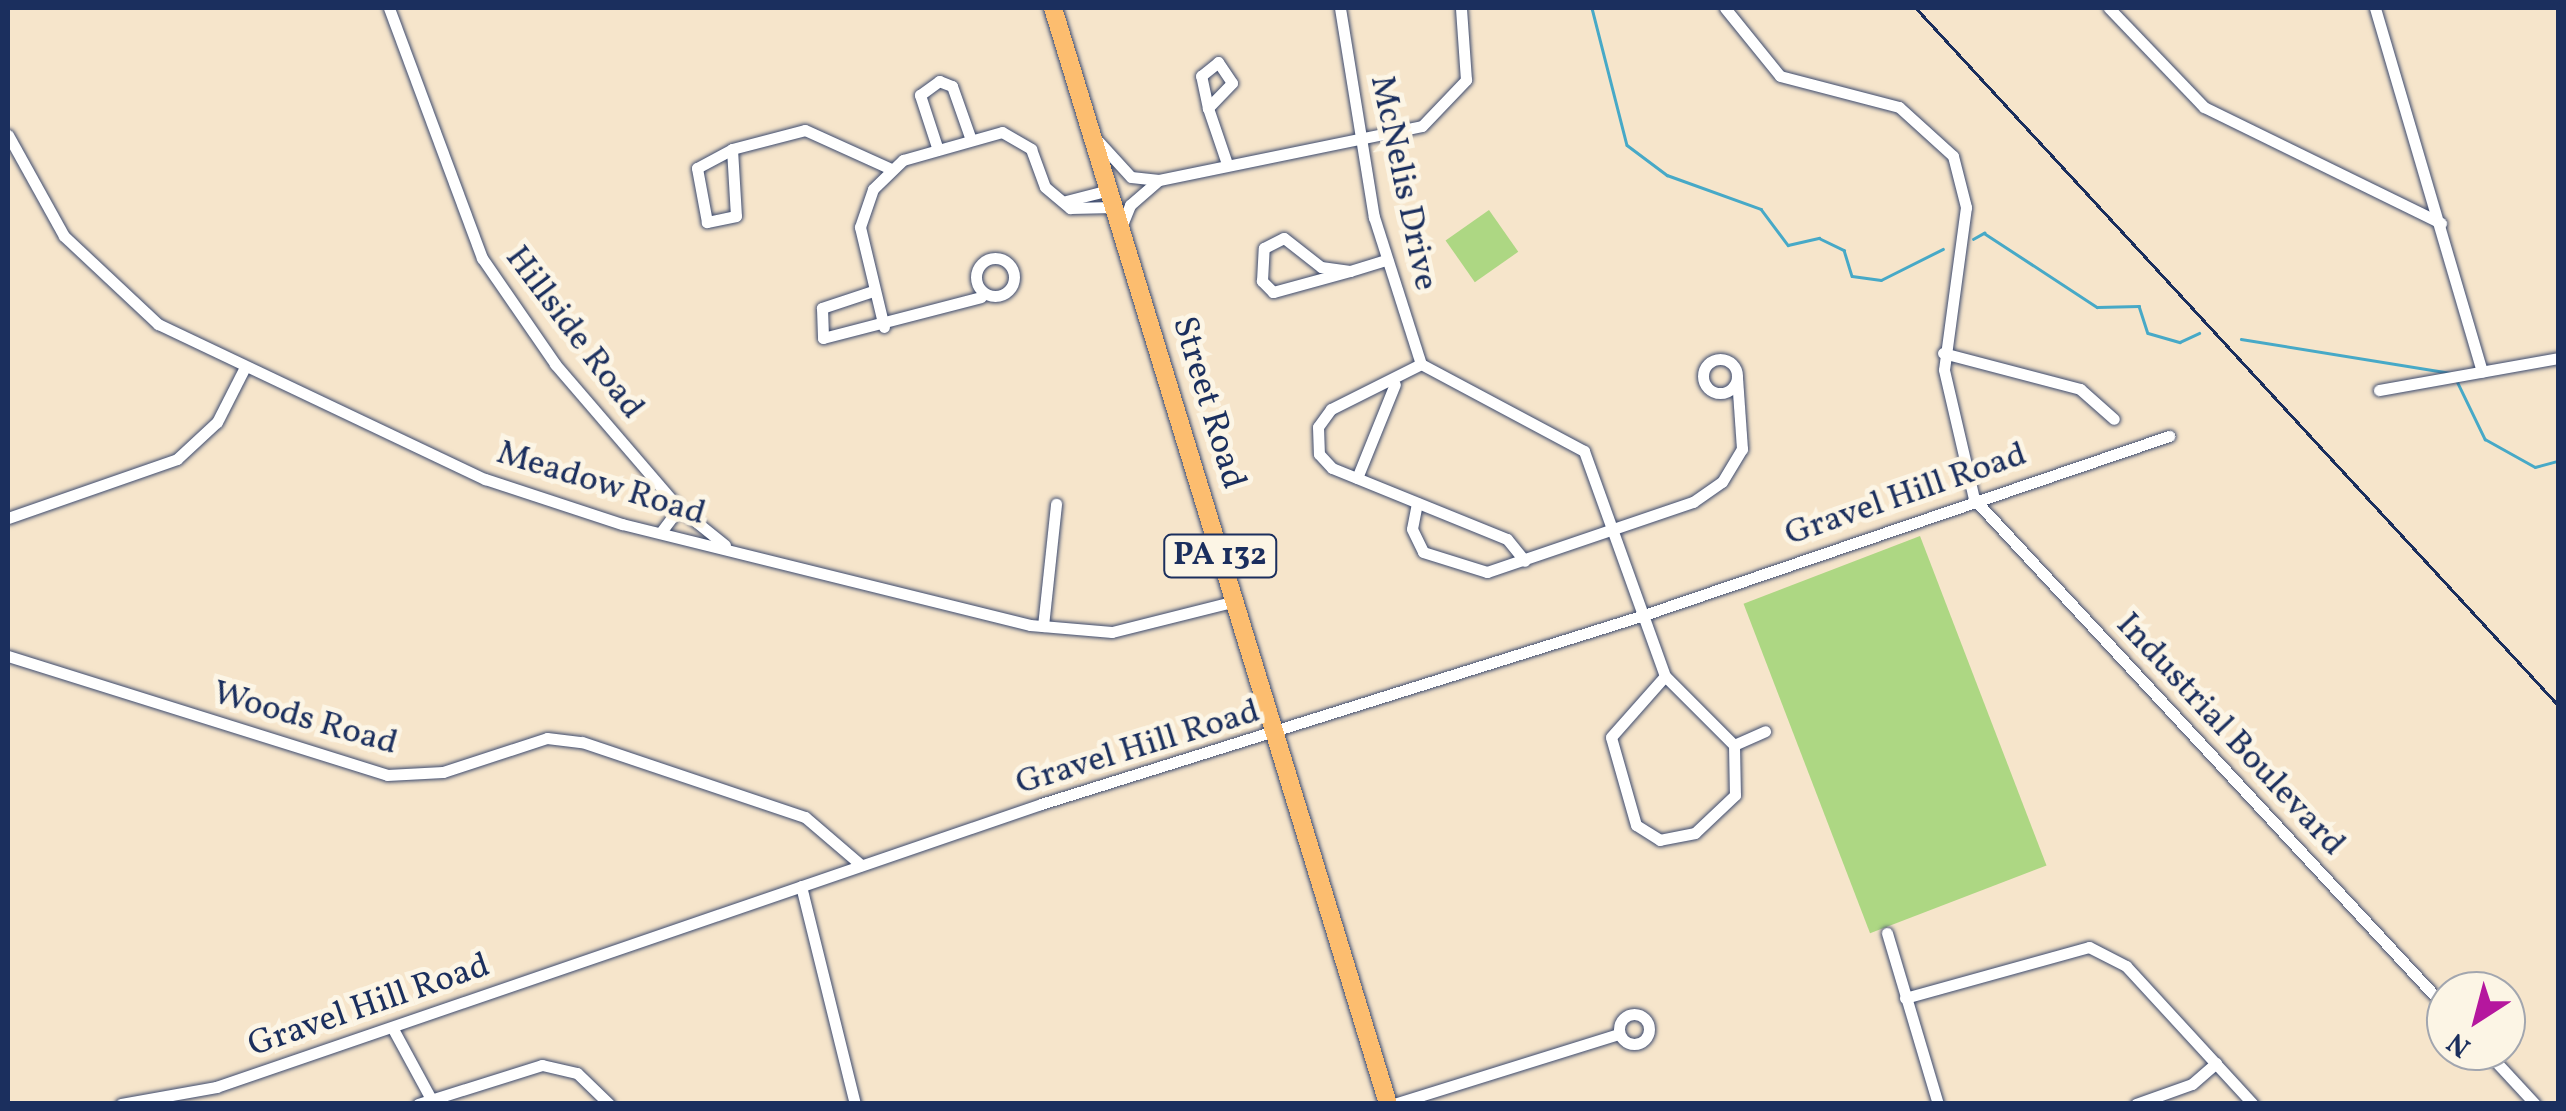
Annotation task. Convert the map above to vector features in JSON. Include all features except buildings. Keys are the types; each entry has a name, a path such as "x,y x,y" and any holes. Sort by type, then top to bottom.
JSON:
{"main road":[{"name":"Street Road","path":"1053,8 1391,1104"}],"street":[{"name":"Hillside Road","path":"388,8 482,258 555,364 679,508 732,551"},
{"name":"McNelis Drive","path":"1340,8 1360,136 1387,260 1420,364"},
{"path":"1123,236 1130,205 1159,180 1226,161 1422,126 1452,104 1468,70 1460,8"},
{"path":"1725,8 1752,52 1780,76 1899,107 1952,156 1966,207 1943,354 1974,499"},
{"path":"2110,8 2204,107 2441,224"},
{"path":"2375,8 2441,224 2477,374"},
{"path":"937,147 920,94 928,85 952,86 970,137"},
{"path":"1208,108 1226,161"},
{"path":"732,149 736,216 706,222 697,168 732,149 804,130 891,170"},
{"path":"1091,130 1124,172 1159,180"},
{"name":"Meadow Road","path":"8,134 50,217 95,271 158,324 244,370 485,479 658,532 1043,626 1135,630 1235,602"},
{"path":"884,327 860,227 891,170 937,147 970,137 1022,140 1045,187 1066,202 1080,211 1112,198"},
{"path":"1066,202 1112,198"},
{"path":"1350,271 1321,267 1278,237 1266,244 1261,276 1282,293 1387,260"},
{"path":"873,291 822,308 817,320 830,343 981,297"},
{"path":"1943,354 2080,389 2114,419"},
{"path":"2379,390 2558,358"},
{"path":"1525,561 1507,539 1324,462 1318,427 1338,404 1395,384 1420,364 1451,388 1576,443 1597,470 1666,676 1734,746 1735,795 1714,819 1660,840 1636,825 1611,737 1666,676"},
{"path":"8,518 177,459 216,422 244,370"},
{"path":"1418,503 1413,538 1429,556 1487,572 1704,497 1730,473 1747,420 1737,377"},
{"path":"1356,478 1395,384"},
{"name":"Gravel Hill Road","path":"121,1104 216,1087 861,866 1644,615 1974,499 2169,436"},
{"name":"Industrial Boulevard","path":"1974,499 2426,986"},
{"path":"1043,626 1056,504"},
{"path":"658,532 679,508"},
{"name":"Woods Road","path":"8,656 387,775 443,772 547,738 582,742 805,817 861,866"},
{"path":"1734,746 1765,731"},
{"path":"801,886 855,1104"},
{"path":"1886,932 1938,1104"},
{"path":"1905,998 2089,947 2126,966 2253,1104"},
{"path":"393,1029 424,1101 542,1065 578,1073 609,1104"},
{"path":"1391,1104 1619,1034"},
{"path":"2136,1104 2192,1084 2216,1063"},
{"path":"2504,1071 2535,1104"}],"green space":[{"path":"1489,210 1518,252 1475,282 1446,240"},
{"path":"1920,536 2047,866 1870,933 1744,604"}],"waterway":[{"path":"1592,8 1627,145 1667,175 1761,209 1788,245 1819,238 1844,250 1852,276 1881,280 1943,249"},
{"path":"1973,239 1984,233 2097,307 2139,306 2148,333 2180,342 2199,333"},
{"path":"2241,339 2450,373"},
{"path":"2456,379 2485,439 2535,467 2558,461"}],"railway":[{"path":"1916,8 2558,705"}]}
